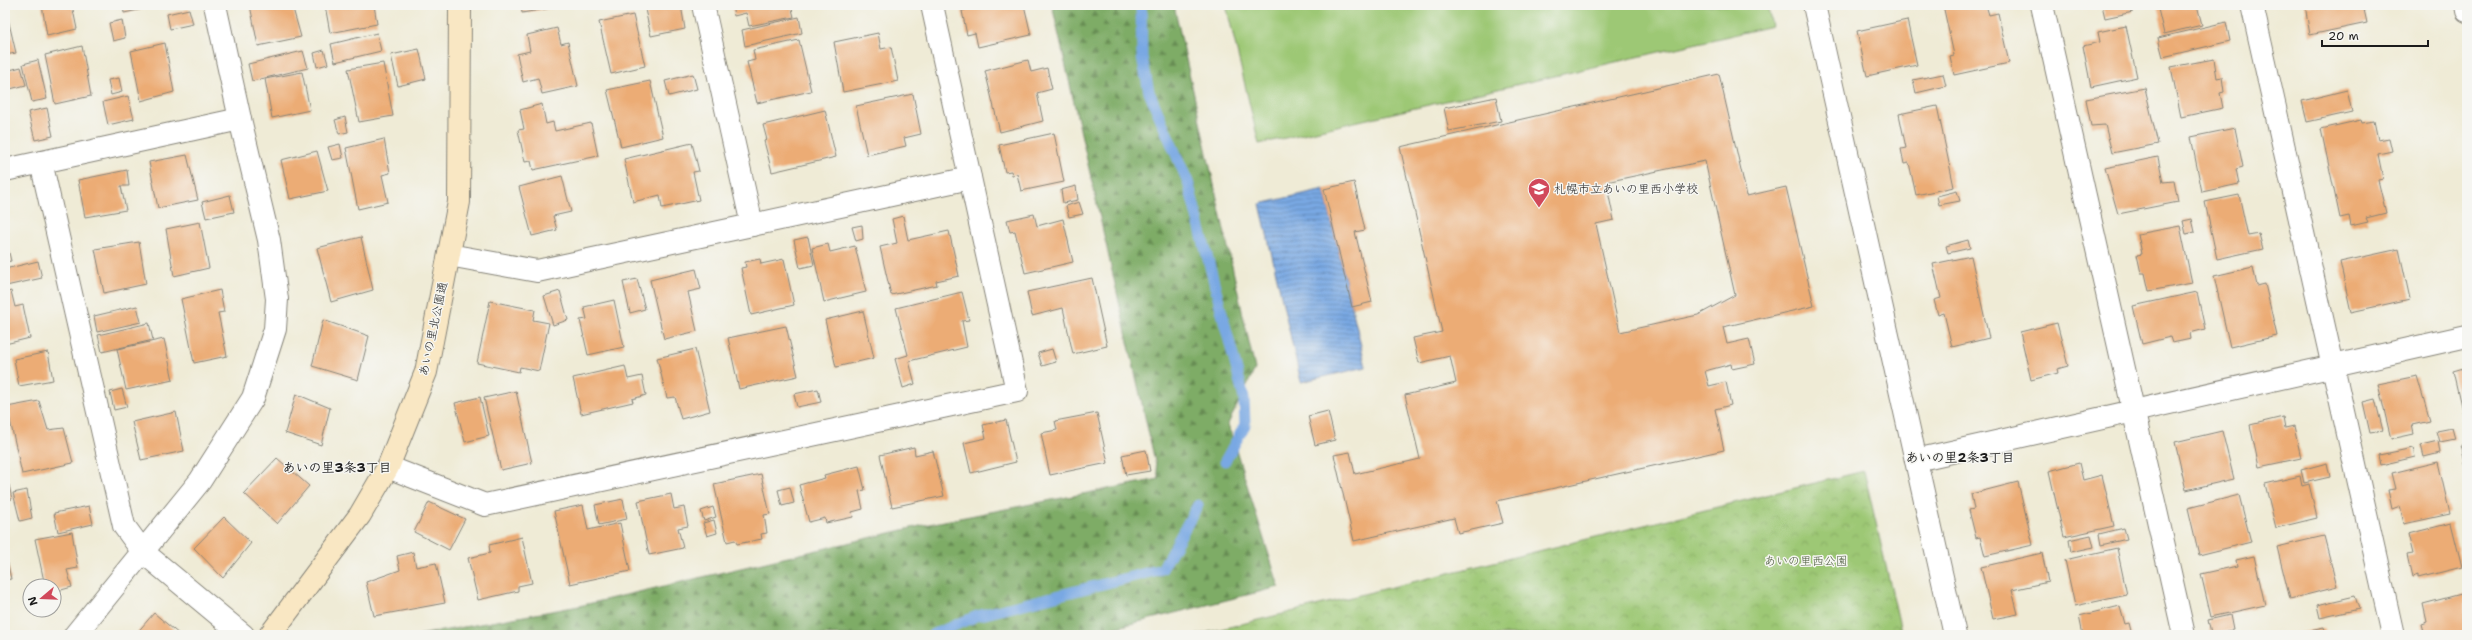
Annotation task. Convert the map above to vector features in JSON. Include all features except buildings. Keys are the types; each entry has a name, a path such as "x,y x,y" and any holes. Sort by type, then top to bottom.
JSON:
{"street":[{"path":"75,635 200,481 253,398 275,329 277,299 269,240 215,5"},
{"name":"あいの里北公園通","path":"270,635 360,515 388,467 426,372 459,202 460,5"},
{"path":"703,5 752,225"},
{"path":"388,467 485,505 1018,391 932,5"},
{"path":"1814,5 1955,635"},
{"path":"2042,5 2184,635"},
{"path":"2252,5 2394,635"},
{"path":"2466,5 2467,11"},
{"path":"5,170 240,119"},
{"path":"42,162 124,526 143,552 243,635"},
{"path":"449,255 537,271 970,178"},
{"path":"1916,460 2467,336"}],"green space":[{"path":"1052,5 1174,5 1255,369 1228,424 1279,587 1086,635 420,635 579,606 924,525 1159,479"},
{"path":"1226,5 1767,5 1772,26 1259,144"},
{"name":"あいの里西公園","path":"1864,471 1902,635 1197,635"}],"water":[{"path":"1324,189 1366,367 1301,382 1260,204"}],"waterway":[{"path":"1141,5 1142,57 1149,92 1188,182 1244,398 1245,425 1225,461"},
{"path":"932,635 977,616 1162,569 1198,505"}],"place":[{"name":"札幌市立あいの里西小学校","path":"1539,208"}],"district":[{"name":"あいの里2条3丁目","path":"1960,457"},
{"name":"あいの里3条3丁目","path":"337,467"}]}
